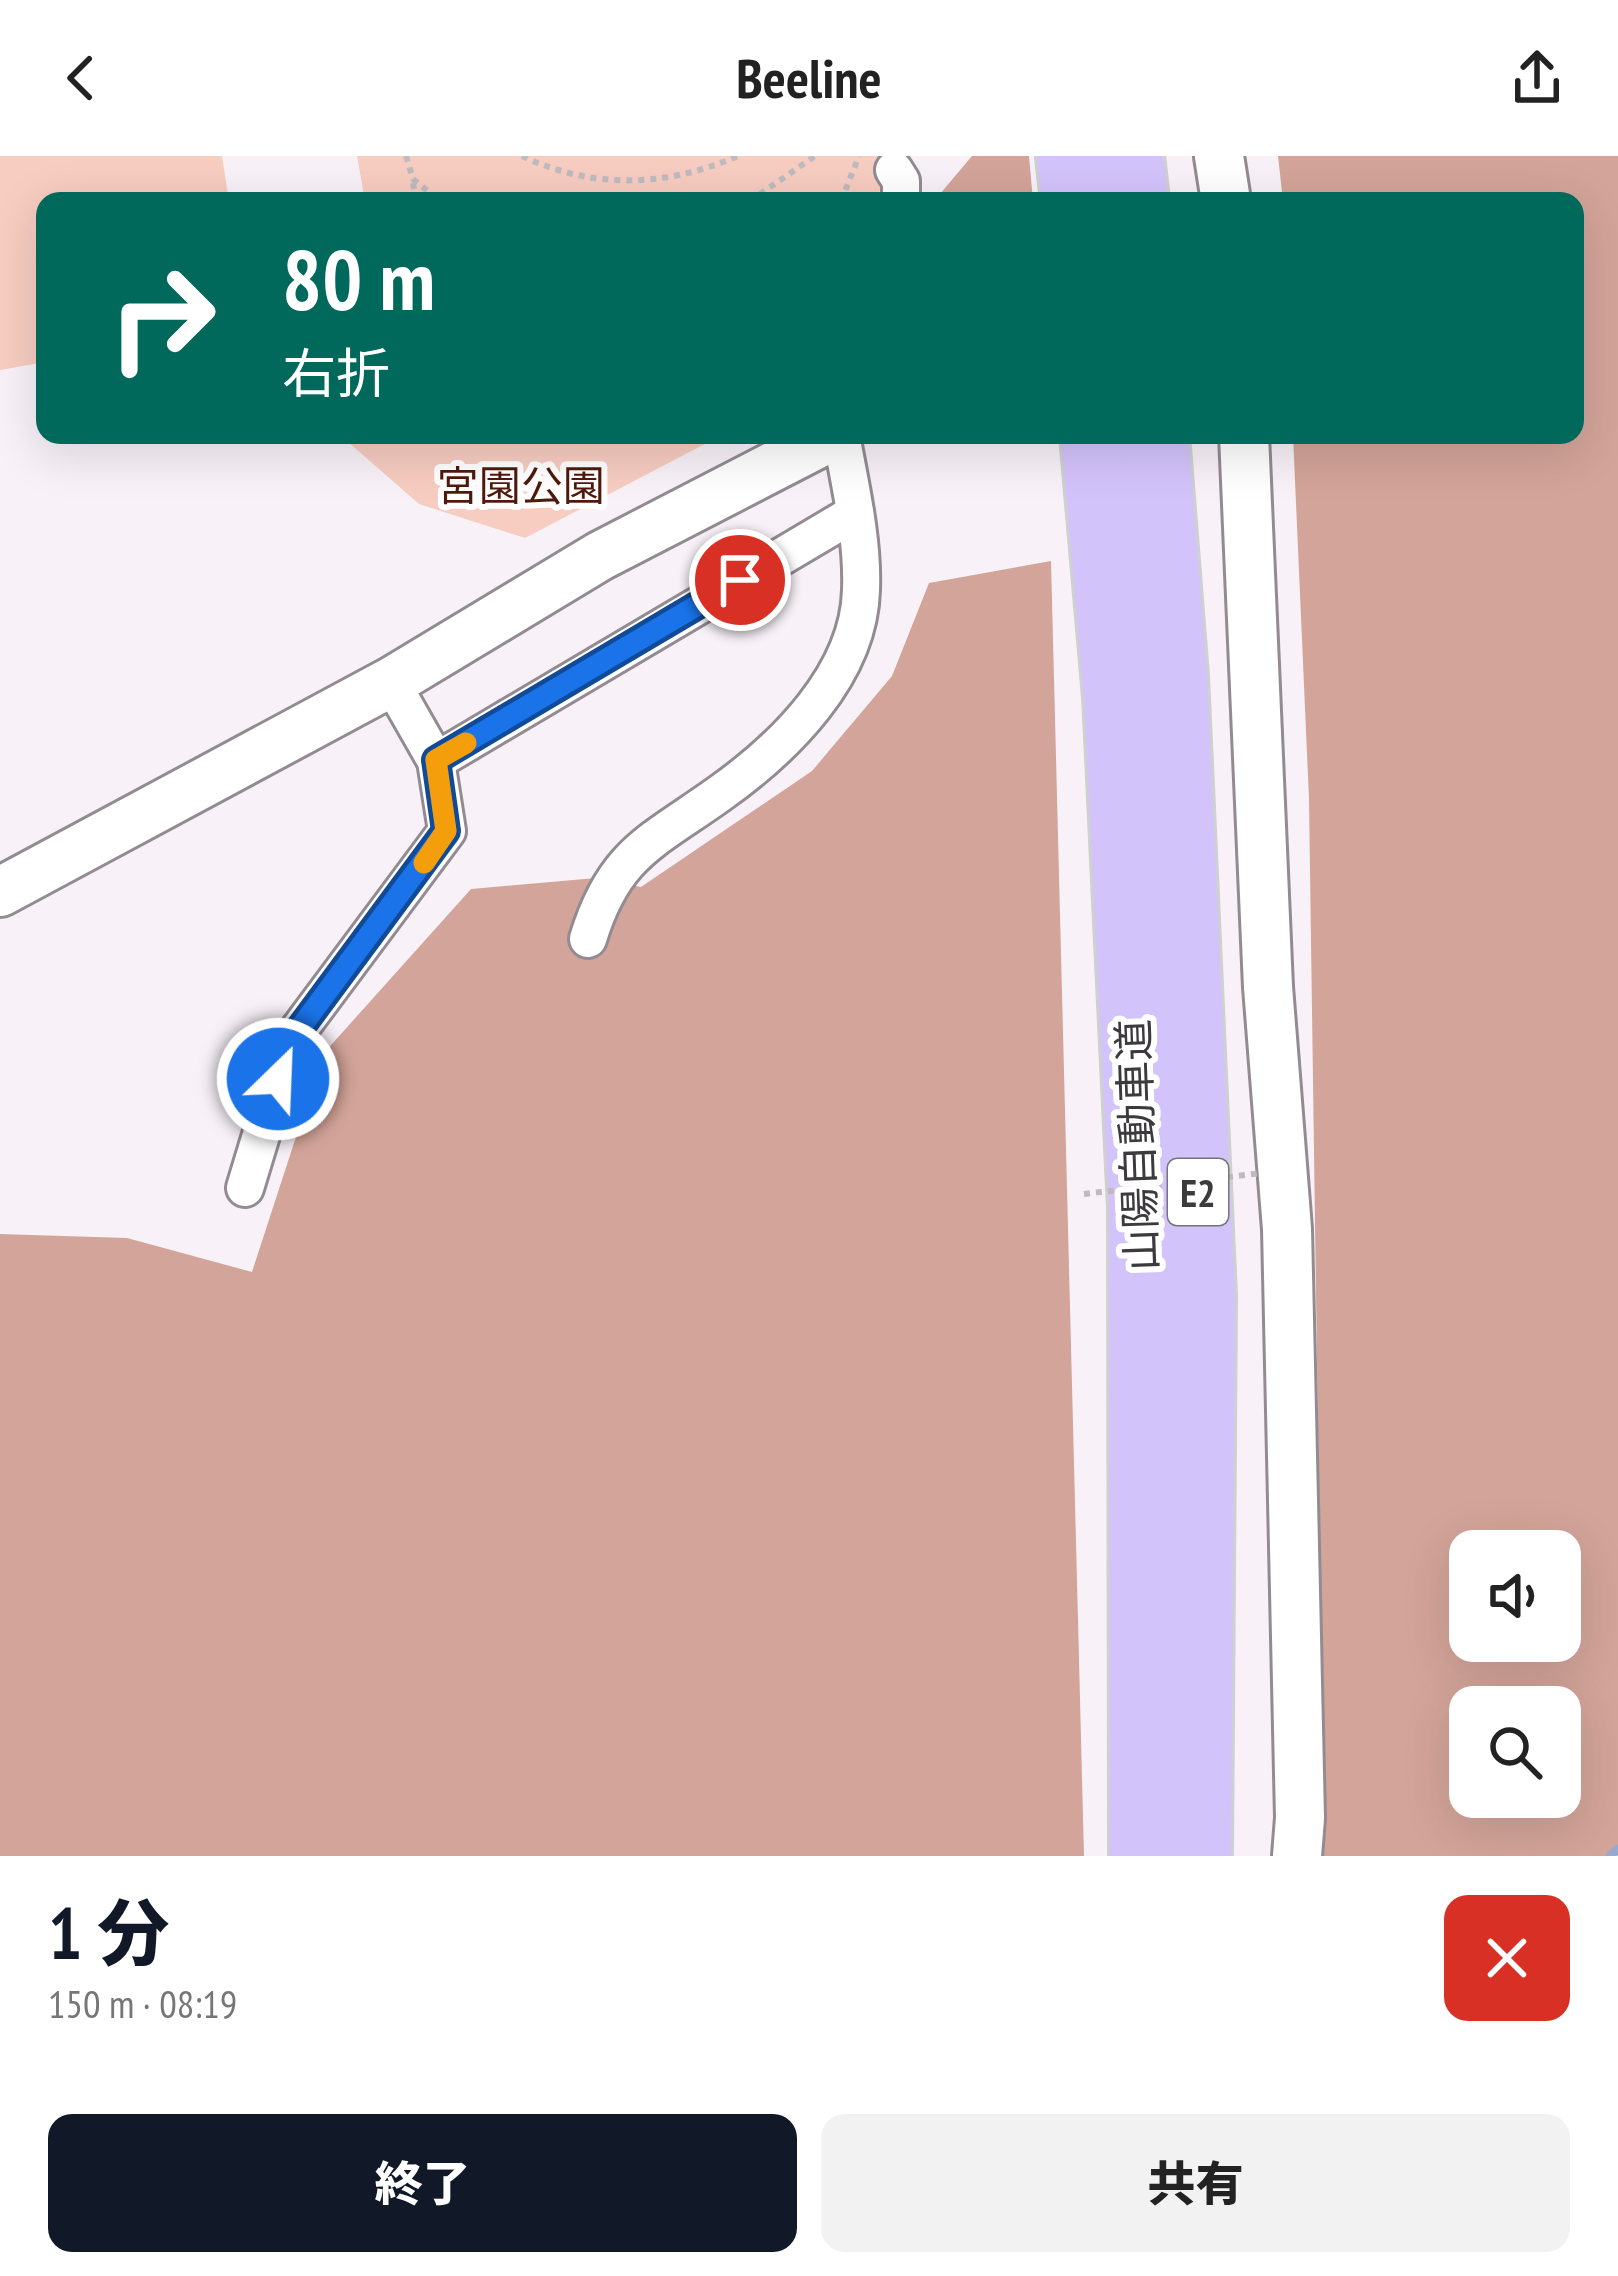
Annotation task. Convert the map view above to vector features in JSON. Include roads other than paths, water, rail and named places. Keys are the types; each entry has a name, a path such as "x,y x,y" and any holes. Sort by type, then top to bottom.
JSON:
{"highway":[{"path":"1070,156 1074,192"},
{"path":"1130,156 1135,192"},
{"name":"山陽自動車道","path":"1095,444 1117,696 1142,1208 1143,1856"},
{"name":"山陽自動車道","path":"1156,444 1174,676 1202,1296 1198,1856"}],"street":[{"path":"1219,156 1225,192"},
{"path":"0,892 391,682 600,556 816,444"},
{"path":"588,939 600,900 644,842 722,793 795,730 847,657 862,592 842,444"},
{"path":"1244,444 1268,987 1287,1229 1297,1856"},
{"path":"436,760 854,513"},
{"path":"245,1188 289,1043 446,831 436,760 391,682"}],"waterway":[{"path":"1610,1856 1618,1849"}],"park label":[{"name":"宮園公園","path":"521,485"}]}
